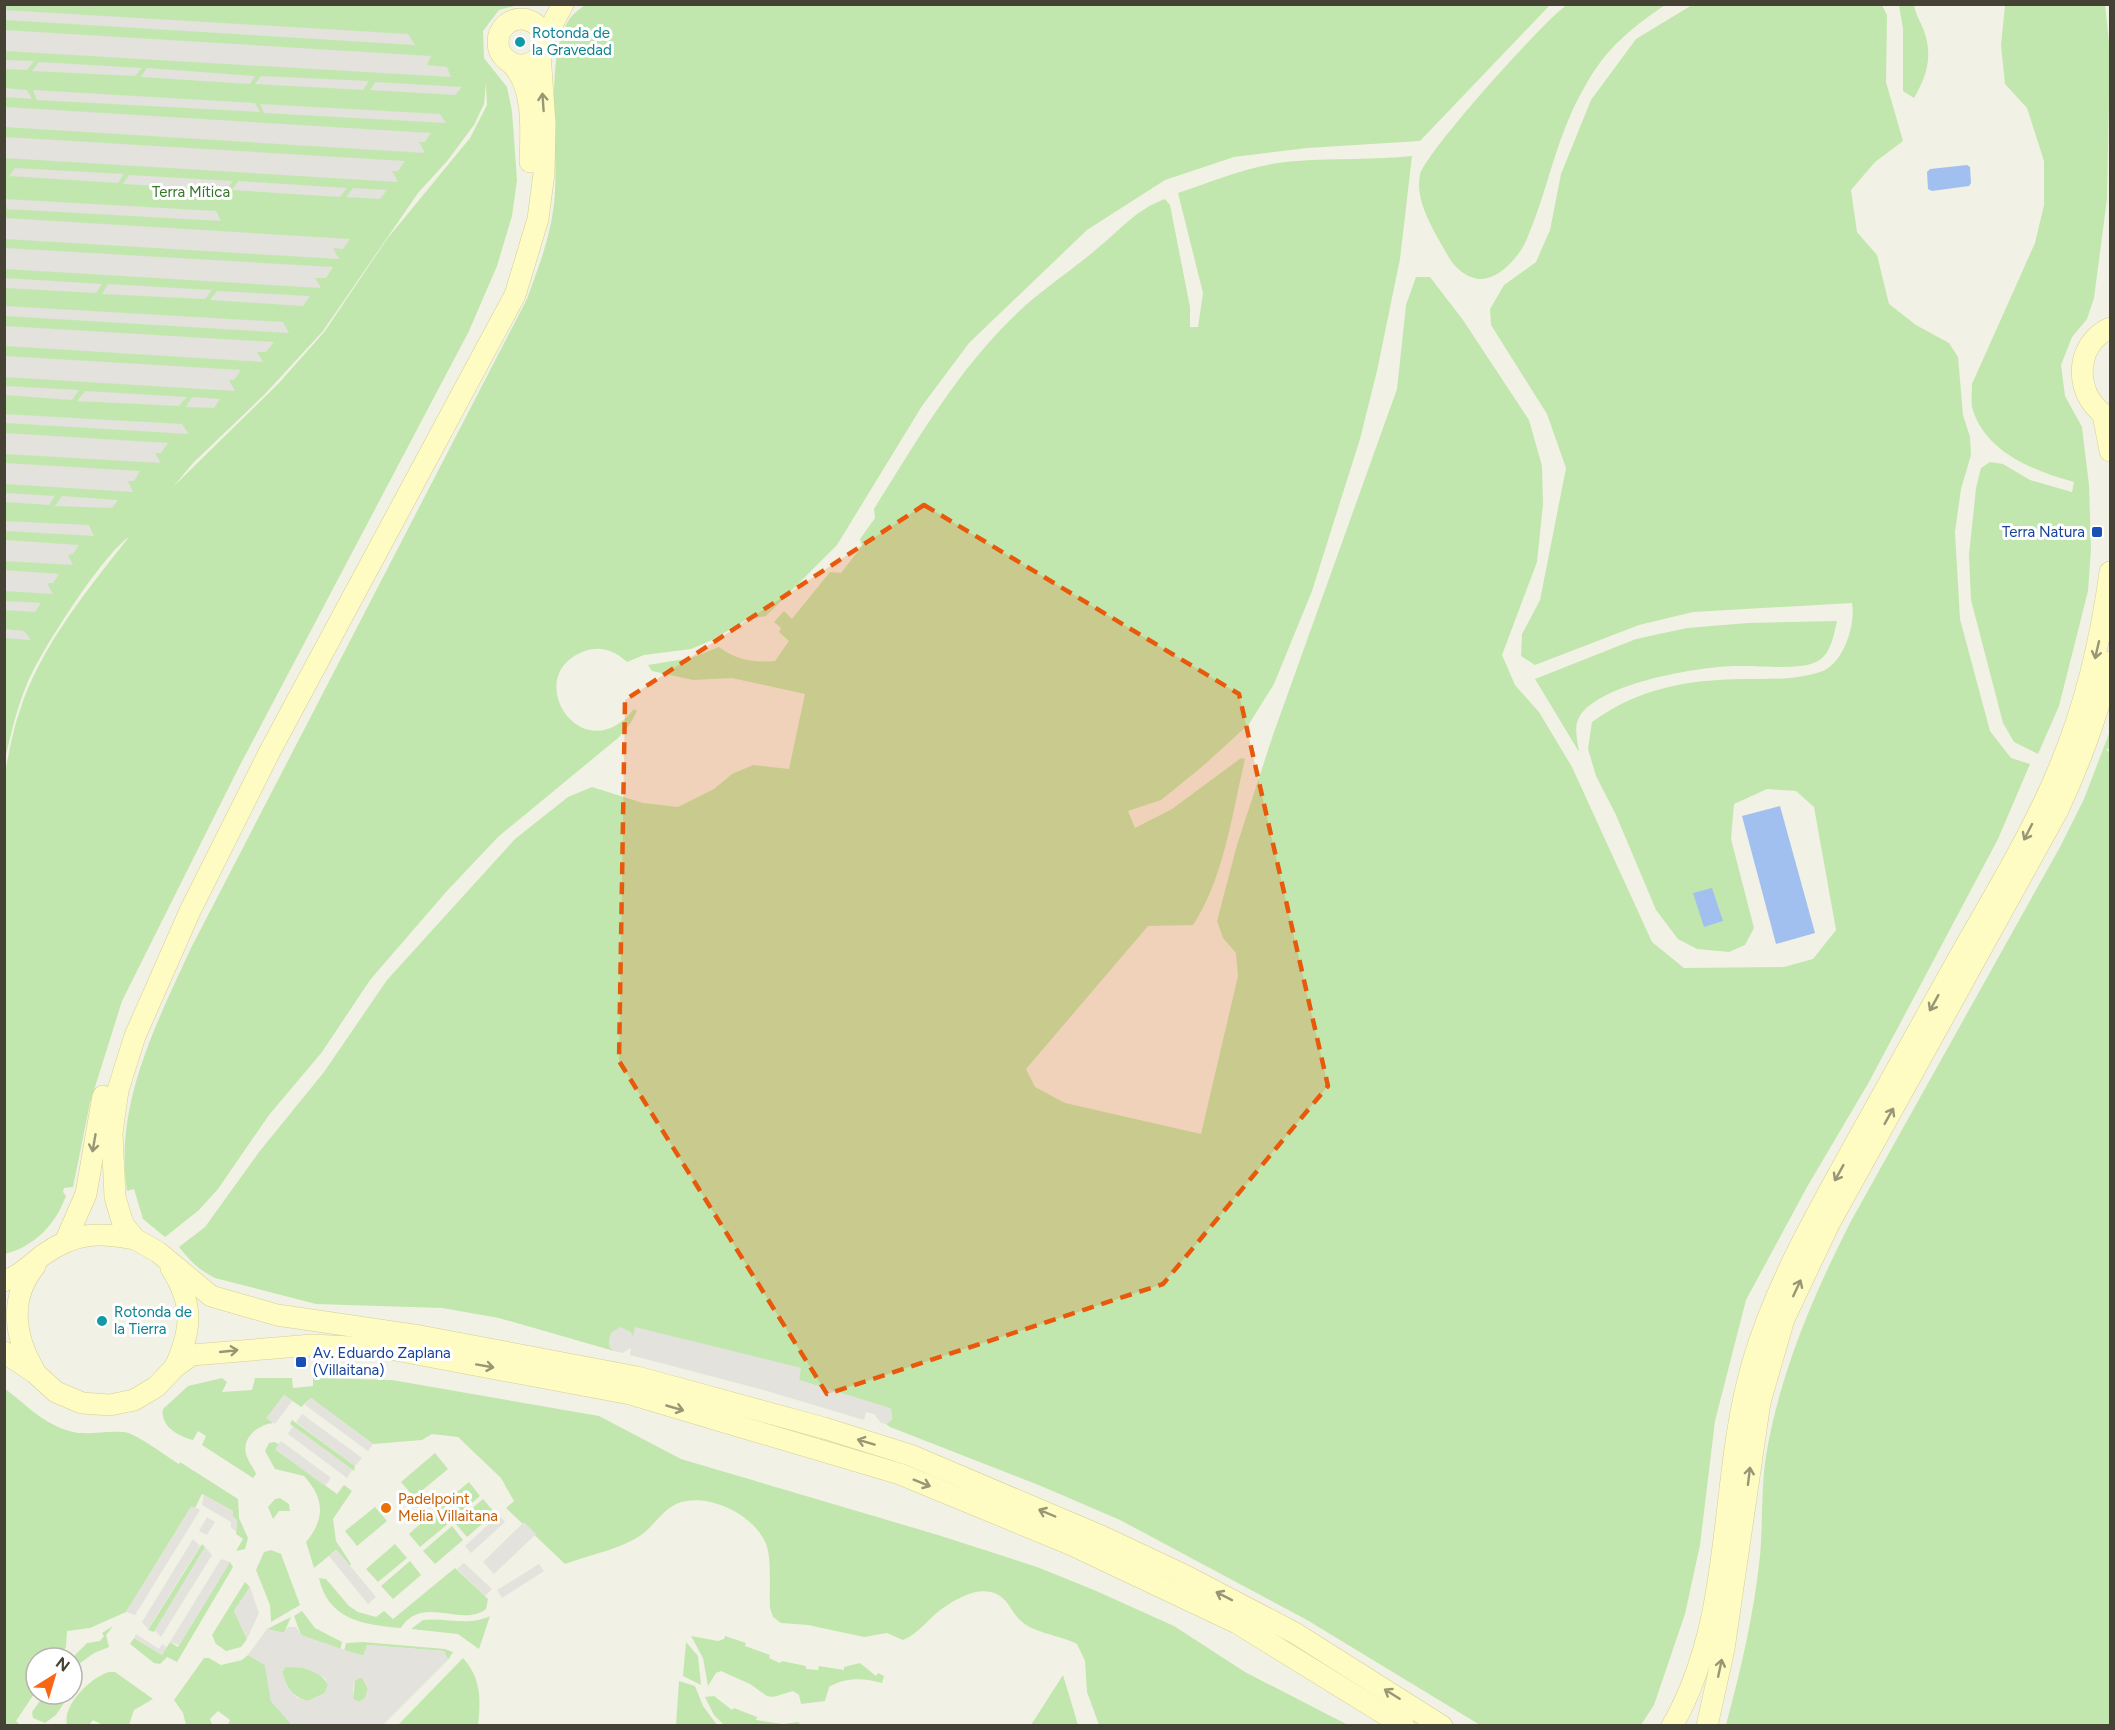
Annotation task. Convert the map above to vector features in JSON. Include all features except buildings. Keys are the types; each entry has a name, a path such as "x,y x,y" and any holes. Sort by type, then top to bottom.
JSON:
{"main road":[{"path":"66,1240 86,1194 105,1086 122,1032 178,904 258,744 502,289 524,215 530,179 527,93 522,76 500,50 500,32 510,22 522,19 552,4"},
{"path":"510,62 530,63 542,47 563,4"},
{"path":"522,19 534,23 542,47 544,173 538,219 515,295 270,751 190,911 135,1036 118,1090 112,1133 115,1197 123,1224 135,1239 211,1296 277,1316 420,1336 637,1377 910,1455 1101,1536 1184,1575 1295,1633 1442,1725"},
{"path":"2110,328 2092,341 2081,369 2082,384 2088,398 2107,416 2110,451"},
{"path":"1671,1725 1680,1712 1706,1642 1719,1579 1736,1438 1745,1392 1766,1321 1816,1215 2002,881 2060,768 2097,650 2110,572"},
{"path":"1707,1725 1724,1649 1758,1412 1784,1319 1829,1224 2058,810 2088,738 2103,695 2110,662"},
{"path":"4,1281 16,1277 66,1240 101,1232 135,1239"},
{"path":"35,1373 20,1342 16,1325 18,1299 28,1275 45,1254"},
{"path":"168,1262 183,1286 189,1314 186,1342 175,1367"},
{"path":"4,1352 35,1373 56,1392 82,1403 110,1405 134,1400 156,1387 175,1367 192,1355 312,1345 390,1349 630,1394 900,1474 1072,1545 1237,1623 1404,1725"}],"highlighted area":[{"path":"924,505 1239,694 1328,1086 1163,1284 827,1394 619,1061 625,700"}],"green space":[{"path":"1568,4 1665,5 1619,41 1592,74 1566,125 1534,222 1520,252 1494,276 1482,279 1470,277 1451,261 1432,228 1420,196 1420,175 1442,141 1487,87 1536,34"},
{"name":"Terra Mítica","path":"5,5 518,5 499,10 483,31 484,58 507,87 512,111 517,180 512,216 497,266 469,331 239,767 122,1001 90,1103 73,1187 64,1188 63,1192 66,1196 56,1216 43,1233 26,1246 5,1254 5,773 18,718 40,663 67,619 129,537 104,563 73,605 34,669 23,693 5,759","holes":["486,83 487,105 470,138 387,239 325,331 279,383 173,487 193,463 264,395 323,331 418,193 448,160 474,125 484,104"]},
{"path":"585,5 1550,5 1420,141 1307,148 1234,157 1165,180 1087,230 969,343 922,406 837,545 766,616 748,619 712,640 691,649 644,655 627,662 613,652 591,649 566,663 557,679 558,697 565,713 578,726 595,731 615,726 634,709 637,711 630,724 618,738 498,837 446,892 370,980 322,1052 269,1115 218,1189 199,1210 165,1237 143,1219 134,1189 127,1191 125,1159 127,1127 132,1096 141,1066 164,1006 191,948 527,299 546,245 553,211 555,189 554,82 557,56 562,34 571,17"},
{"path":"1692,5 1882,5 1887,15 1886,82 1903,141 1875,162 1851,190 1857,232 1877,255 1889,304 1916,325 1949,343 1958,357 1963,415 1970,437 1971,455 1961,489 1955,532 1960,619 1990,731 2011,758 2030,764 1998,839 1869,1082 1807,1187 1746,1300 1715,1421 1700,1545 1685,1614 1654,1705 1641,1725 1480,1725 1307,1620 1120,1520 1041,1486 890,1427 886,1424 892,1419 891,1409 799,1380 800,1368 635,1328 633,1338 609,1346 614,1351 499,1318 442,1308 316,1304 215,1278 199,1268 183,1252 179,1247 205,1227 259,1152 324,1072 387,980 515,839 568,797 592,787 643,803 678,807 714,789 732,774 753,765 789,769 805,694 732,678 693,680 652,671 648,665 691,658 719,647 745,660 775,661 789,641 779,632 781,628 774,622 784,611 792,619 830,572 841,573 862,546 860,539 875,518 874,509 943,401 982,350 1027,304 1138,214 1165,199 1170,205 1190,307 1190,327 1198,327 1203,293 1178,193 1237,173 1282,162 1412,156 1400,259 1377,371 1360,439 1312,591 1274,684 1249,724 1203,766 1161,800 1128,811 1135,828 1172,809 1241,758 1245,759 1226,845 1204,907 1193,925 1148,926 1026,1069 1035,1087 1065,1103 1201,1134 1238,976 1236,953 1223,938 1217,921 1237,845 1273,735 1397,389 1406,305 1416,277 1430,277 1463,320 1529,420 1542,466 1543,504 1537,562 1502,655 1515,685 1539,712 1572,767 1652,942 1684,968 1784,967 1813,959 1836,930 1814,807 1796,791 1767,789 1734,804 1731,839 1754,928 1745,945 1729,952 1697,949 1678,939 1656,910 1616,815 1596,776 1588,749 1592,722 1627,701 1645,694 1702,681 1782,678 1820,672 1828,668 1841,653 1850,633 1852,603 1693,612 1639,625 1535,665 1521,656 1522,634 1540,600 1566,468 1547,414 1491,325 1490,309 1504,285 1536,262 1550,230 1561,174 1591,100 1636,39"},
{"path":"1899,5 1914,5 1927,40 1927,66 1914,98 1903,91 1903,29"},
{"path":"2005,5 2105,5 2110,51 2107,199 2094,298 2087,319 2072,337 2061,365 2065,396 2082,427 2089,485 2091,549 2088,591 2059,706 2038,754 2014,742 2003,723 1971,600 1969,555 1976,488 1981,468 1990,462 2003,464 2030,480 2072,492 2074,482 2027,465 1999,448 1978,423 1972,407 1972,384 2035,243 2044,205 2044,161 2027,108 2005,84 2001,45"},
{"path":"1837,621 1826,654 1810,664 1790,667 1737,666 1699,669 1649,680 1604,696 1587,707 1578,720 1576,731 1579,752 1535,679 1636,639 1687,628 1748,623"},
{"path":"2110,731 2110,749 2106,749 2110,753 2110,1725 1726,1725 1751,1620 1760,1556 1766,1456 1780,1394 1799,1335 1851,1221 2060,847 2084,799"},
{"path":"222,1378 227,1382 222,1392 252,1390 255,1378 292,1378 293,1388 313,1386 313,1378 392,1380 599,1416 681,1459 938,1535 1037,1567 1094,1590 1174,1626 1245,1672 1348,1725 1099,1725 1087,1692 1085,1661 1077,1644 1029,1627 1018,1618 1001,1597 986,1591 969,1594 953,1602 903,1640 887,1633 864,1637 808,1625 781,1623 773,1617 770,1608 768,1550 760,1533 740,1515 714,1503 688,1501 676,1504 665,1511 643,1533 630,1541 565,1564 506,1508 514,1501 501,1478 458,1437 432,1434 422,1440 373,1444 311,1398 301,1407 284,1395 267,1418 273,1423 251,1434 245,1450 256,1474 253,1478 202,1445 206,1436 198,1431 193,1440 187,1438 176,1433 164,1420 163,1409 188,1386"},
{"path":"4,1388 35,1413 56,1426 82,1433 128,1433 143,1440 179,1464 180,1462 238,1499 239,1518 248,1538 245,1549 236,1551 243,1539 236,1534 237,1520 233,1517 233,1511 202,1494 195,1508 191,1507 126,1612 90,1628 67,1631 66,1646 24,1646 24,1706 26,1706 16,1721 21,1726 4,1725"},
{"path":"292,1420 355,1466 354,1471 290,1424"},
{"path":"269,1443 279,1444 276,1450 337,1494 344,1485 352,1491 333,1519 336,1541 351,1564 349,1566 336,1550 314,1568 306,1542 317,1525 319,1501 311,1484 304,1476 275,1469 265,1451"},
{"path":"435,1453 448,1469 414,1497 401,1482"},
{"path":"469,1482 480,1496 452,1520 440,1506"},
{"path":"280,1498 289,1504 290,1511 279,1511 273,1519 268,1507 275,1499"},
{"path":"483,1499 495,1513 467,1537 455,1523"},
{"path":"375,1507 387,1521 357,1546 345,1531"},
{"path":"437,1509 449,1523 420,1547 409,1534"},
{"path":"452,1526 463,1540 435,1564 423,1551"},
{"path":"202,1544 205,1547 154,1632 148,1630"},
{"path":"395,1544 407,1558 378,1582 366,1569"},
{"path":"271,1550 281,1554 300,1605 271,1622 270,1605 256,1570 264,1552"},
{"path":"410,1561 421,1575 393,1599 381,1586"},
{"path":"230,1562 233,1567 177,1662 167,1657 160,1664 154,1663 130,1644 134,1638 162,1655 170,1642 178,1647"},
{"path":"455,1568 488,1599 486,1609 476,1614 465,1615 420,1613 410,1618 401,1628 374,1625 350,1618 330,1603 319,1578 326,1579 349,1606 358,1612 376,1617 384,1611 393,1619"},
{"path":"245,1582 250,1587 234,1611 247,1639 241,1647 226,1651 216,1644 212,1635"},
{"path":"302,1611 315,1628 342,1642 340,1650 301,1635 294,1616"},
{"path":"490,1616 479,1649 458,1634 411,1629 423,1620 473,1621"},
{"path":"291,1617 284,1633 267,1629"},
{"path":"113,1626 106,1635 109,1647 84,1660 84,1646 87,1643 100,1641 104,1636 102,1633"},
{"path":"691,1636 718,1641 724,1639 725,1636 746,1643 745,1646 770,1655 769,1658 780,1663 782,1661 806,1666 806,1669 818,1670 819,1666 844,1670 844,1667 860,1663 876,1676 878,1673 884,1676 882,1683 862,1679 842,1681 829,1687 825,1701 801,1704 799,1695 793,1691 773,1697 767,1696 750,1684 721,1671 716,1673 708,1686 703,1658"},
{"path":"363,1642 445,1649 453,1652 448,1660 444,1651 367,1645 365,1656 344,1651 346,1643"},
{"path":"686,1642 698,1656 701,1685 683,1676"},
{"path":"248,1655 265,1665 271,1701 292,1725 228,1725 230,1720 218,1711 210,1719 212,1725 186,1725 183,1713 174,1700 204,1658 209,1658 221,1665 242,1660"},
{"path":"463,1658 473,1673 478,1689 478,1725 398,1725"},
{"path":"285,1667 308,1669 322,1677 328,1685 325,1693 308,1701 294,1694 288,1687 282,1672"},
{"path":"115,1672 153,1699 134,1710 129,1725 103,1725 93,1720 89,1725 67,1725 70,1706 84,1706 84,1688 102,1675"},
{"path":"1063,1675 1078,1725 1031,1725"},
{"path":"362,1677 368,1689 365,1698 359,1702 353,1699 355,1680"},
{"path":"679,1681 695,1686 703,1706 717,1725 676,1725"},
{"path":"714,1696 732,1710 734,1708 757,1717 756,1720 783,1724 799,1722 800,1725 724,1725 714,1715 705,1697"},
{"path":"36,1706 62,1706 56,1715 45,1723 33,1718 32,1712"}],"shaded area":[{"path":"4,10 408,34 415,45 5,20"},
{"path":"4,30 431,56 427,65 447,67 451,77 5,51"},
{"path":"4,60 34,61 27,70 5,69"},
{"path":"39,62 142,68 135,76 32,71"},
{"path":"147,68 255,76 250,84 141,77"},
{"path":"261,76 369,81 363,90 255,84"},
{"path":"375,82 462,87 455,95 370,90"},
{"path":"5,88 27,90 32,99 5,97"},
{"path":"33,90 255,103 260,112 37,100"},
{"path":"260,104 440,114 446,123 264,113"},
{"path":"4,107 431,133 425,142 419,142 425,153 5,127"},
{"path":"5,137 405,161 398,171 392,171 398,182 5,158"},
{"path":"15,168 124,174 118,183 9,176"},
{"path":"129,175 233,181 226,190 123,184"},
{"path":"238,181 347,188 340,197 232,190"},
{"path":"353,188 387,190 380,199 346,197"},
{"path":"5,199 216,211 221,221 7,209"},
{"path":"4,218 350,239 343,249 333,248 339,259 5,239"},
{"path":"4,248 333,267 326,278 315,278 321,288 5,269"},
{"path":"4,278 102,284 96,293 5,288"},
{"path":"108,284 212,290 205,299 102,294"},
{"path":"217,291 310,296 303,306 210,300"},
{"path":"5,306 283,322 289,333 5,316"},
{"path":"4,326 274,342 266,352 257,352 263,362 5,346"},
{"path":"4,356 241,370 234,380 229,380 235,391 5,377"},
{"path":"5,386 79,390 72,400 5,395"},
{"path":"85,391 187,397 179,406 77,401"},
{"path":"192,397 220,399 214,408 186,407"},
{"path":"4,414 182,424 189,434 5,423"},
{"path":"5,433 168,443 161,453 155,453 161,463 5,454"},
{"path":"4,463 140,471 134,481 128,481 133,492 5,484"},
{"path":"5,493 55,496 49,505 5,502"},
{"path":"62,496 118,500 112,508 55,506"},
{"path":"4,521 89,525 94,536 5,531"},
{"path":"5,540 79,545 73,554 68,555 73,565 5,561"},
{"path":"5,570 59,574 53,583 47,583 53,594 5,591"},
{"path":"4,601 41,603 35,612 5,610"},
{"path":"5,629 24,631 31,640 5,638"},
{"path":"620,1327 631,1332 633,1337 635,1327 801,1368 799,1380 887,1407 891,1409 892,1420 886,1424 881,1423 874,1414 866,1412 864,1420 760,1389 630,1355 631,1348 623,1353 614,1351 609,1346 609,1339 611,1333"},
{"path":"284,1395 292,1401 275,1424 266,1418"},
{"path":"311,1398 373,1444 368,1451 305,1405"},
{"path":"302,1414 362,1458 355,1466 296,1422"},
{"path":"293,1426 352,1470 347,1478 288,1434"},
{"path":"281,1441 331,1478 325,1486 275,1449"},
{"path":"204,1495 233,1511 233,1517 237,1520 236,1531 231,1528 231,1522 202,1505"},
{"path":"192,1506 200,1510 135,1615 126,1612"},
{"path":"499,1515 505,1522 471,1553 465,1546"},
{"path":"207,1517 215,1522 207,1535 199,1531"},
{"path":"524,1522 536,1534 494,1574 483,1562"},
{"path":"193,1539 200,1546 148,1629 142,1622"},
{"path":"205,1547 212,1555 161,1637 155,1630"},
{"path":"337,1550 376,1597 368,1604 329,1556"},
{"path":"221,1559 230,1562 179,1645 170,1642"},
{"path":"464,1563 492,1589 485,1596 457,1569"},
{"path":"539,1564 544,1571 502,1598 497,1590"},
{"path":"250,1587 259,1613 247,1639 234,1611"},
{"path":"288,1627 296,1627 301,1635 363,1656 367,1645 444,1651 448,1660 383,1725 292,1725 271,1701 265,1665 248,1655 267,1629 284,1633","holes":["285,1667 306,1668 325,1678 328,1685 325,1693 308,1701 297,1698 288,1688 282,1672","362,1677 368,1689 365,1698 359,1702 353,1699 353,1688 355,1680"]},
{"path":"136,1634 159,1649 162,1644 167,1647 162,1655 134,1638"}],"water":[{"path":"1967,165 1970,167 1971,183 1969,186 1932,191 1928,189 1927,172 1930,169"},
{"path":"1780,806 1815,933 1776,944 1742,816"},
{"path":"1712,888 1723,921 1704,927 1693,893"}],"place":[{"name":"Rotonda de la Gravedad","path":"520,42"},
{"name":"Terra Natura","path":"2097,532"},
{"name":"Rotonda de la Tierra","path":"102,1321"},
{"name":"Av. Eduardo Zaplana (Villaitana)","path":"301,1362"},
{"name":"Padelpoint Melia Villaitana","path":"386,1508"}]}
